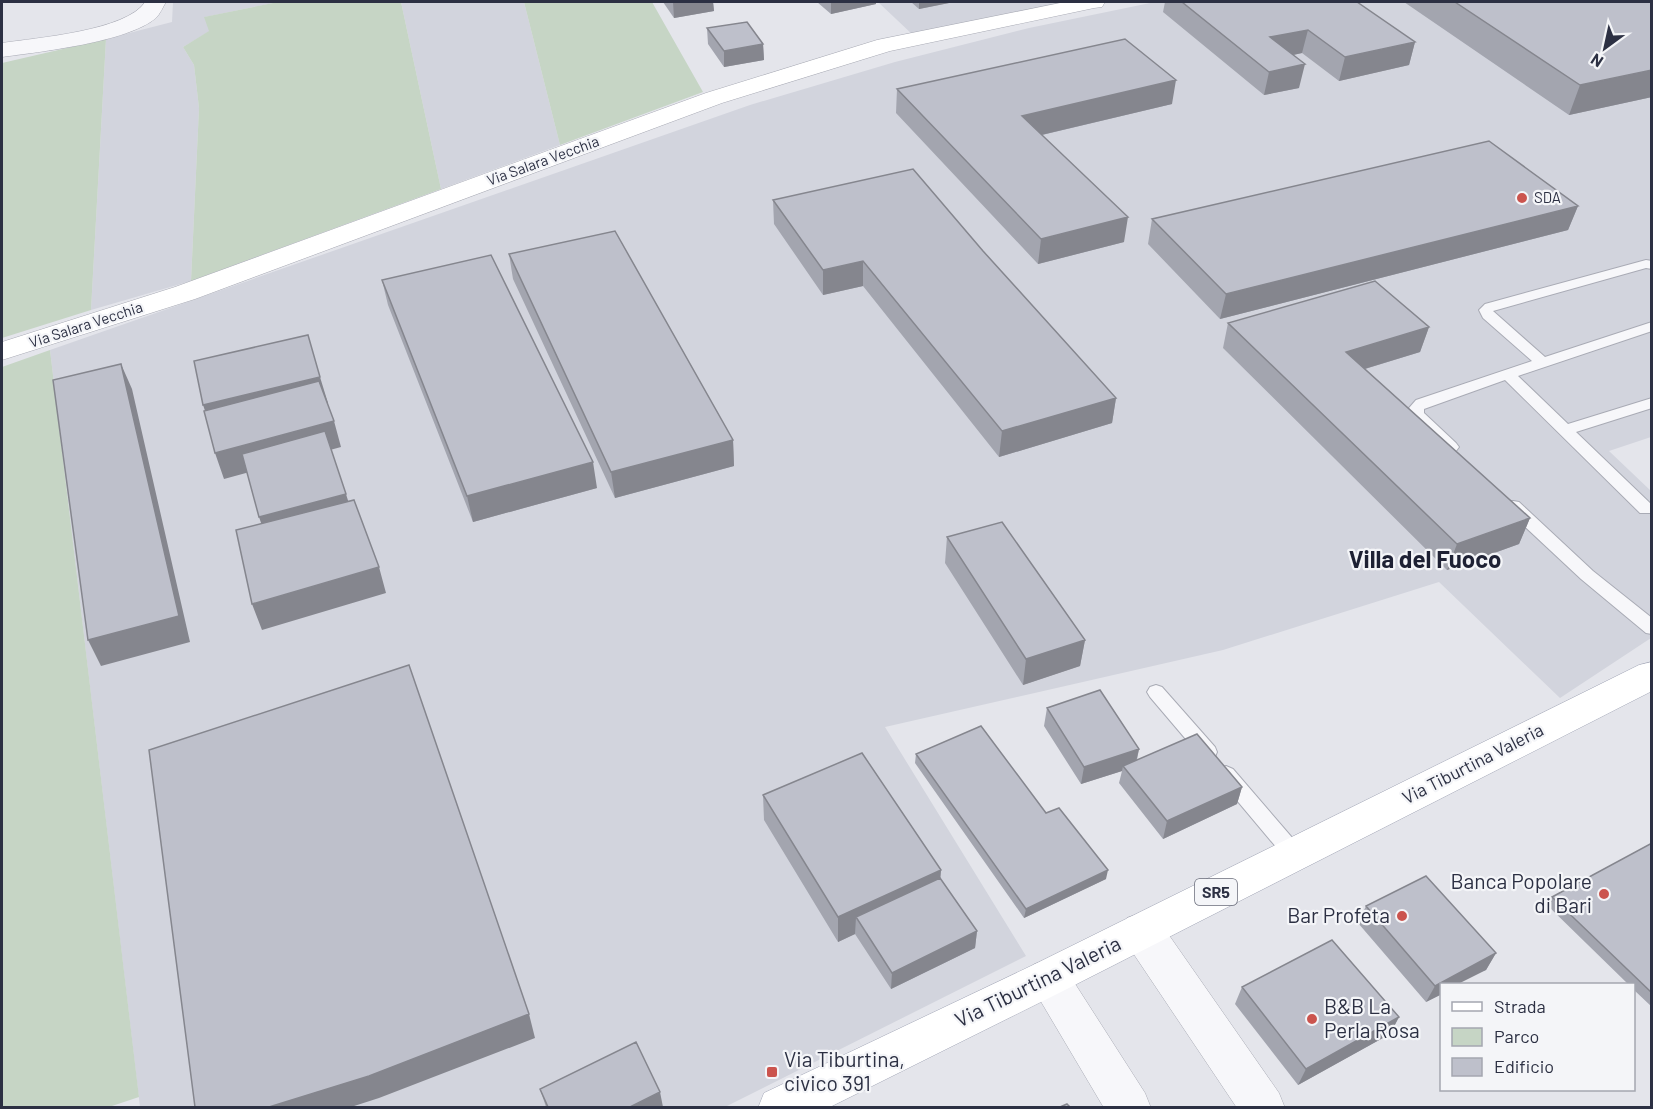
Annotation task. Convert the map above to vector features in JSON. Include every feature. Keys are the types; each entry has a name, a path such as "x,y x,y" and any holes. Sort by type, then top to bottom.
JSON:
{"street":[{"path":"2,50 117,29 148,15 155,7 155,2"},
{"name":"Via Salara Vecchia","path":"2,351 184,293 714,98 885,45 1094,2"},
{"name":"Via Tiburtina Valeria","path":"780,1107 1048,978 1652,675"},
{"path":"1142,931 1263,1107"},
{"path":"1048,978 1129,1107"}],"lane":[{"path":"1543,363 1488,315 1486,310 1646,264 1652,265"},
{"path":"1459,455 1417,415 1416,408 1421,403 1652,326"},
{"path":"1508,374 1646,509"},
{"path":"1564,430 1652,403"},
{"path":"1502,495 1587,575 1652,628"},
{"path":"1156,692 1294,854"}],"shaded area":[{"path":"173,2 278,2 205,17 210,31 183,47 194,65 199,108 191,281 91,310 106,39 172,22"},
{"path":"401,2 524,2 560,145 441,189"},
{"path":"878,2 1074,2 914,36"},
{"path":"1155,2 1651,2 1651,437 1609,451 1651,491 1651,638 1560,698 1439,582 1223,650 885,727 1026,956 725,1107 140,1107 50,350 750,105 895,62 1029,28"}],"green space":[{"path":"278,2 401,2 441,189 191,281 199,108 194,65 183,47 209,31 204,17"},
{"path":"524,2 652,2 703,92 560,145"},
{"path":"106,39 91,310 2,338 2,63"},
{"path":"50,350 139,1097 109,1107 2,1107 2,367"}],"building":[{"path":"1182,2 1357,2 1415,42 1345,57 1308,30 1270,37 1305,64 1269,72"},
{"path":"1455,2 1652,2 1652,70 1580,85"},
{"path":"747,22 763,44 724,51 707,28"},
{"path":"1125,39 1176,80 1022,116 1128,217 1041,239 897,89"},
{"path":"1489,141 1578,206 1226,294 1152,219"},
{"path":"913,169 983,251 1116,398 1002,431 863,261 823,270 773,200"},
{"path":"615,231 733,440 611,472 509,254"},
{"path":"491,255 593,462 467,496 382,280"},
{"path":"1375,281 1429,327 1346,352 1530,518 1457,544 1228,323"},
{"path":"308,335 320,377 203,405 194,361"},
{"path":"121,364 179,616 88,640 53,380"},
{"path":"319,381 334,421 215,453 204,411"},
{"path":"325,431 346,494 259,517 242,454"},
{"path":"354,500 379,567 252,604 236,530"},
{"path":"1002,522 1085,640 1026,659 947,537"},
{"path":"409,665 529,1014 369,1076 269,1107 195,1107 149,750"},
{"path":"1100,690 1139,749 1084,767 1047,708"},
{"path":"981,726 1046,813 1059,808 1108,870 1026,909 916,754"},
{"path":"1197,734 1242,787 1167,821 1123,766"},
{"path":"862,753 941,870 838,917 763,795"},
{"path":"1652,843 1652,993 1552,897"},
{"path":"1426,876 1496,953 1435,986 1366,906"},
{"path":"940,878 977,931 892,973 856,917"},
{"name":"B&B La Perla Rosa","path":"1332,940 1399,1017 1306,1069 1242,987"},
{"path":"636,1042 660,1092 630,1107 548,1107 540,1089"}],"place":[{"name":"SDA","path":"1522,198"},
{"name":"Banca Popolare di Bari","path":"1604,894"},
{"name":"Bar Profeta","path":"1402,916"},
{"name":"B&B La Perla Rosa","path":"1312,1019"},
{"name":"Via Tiburtina, civico 391","path":"772,1072"}],"district":[{"name":"Villa del Fuoco","path":"1425,560"}]}
